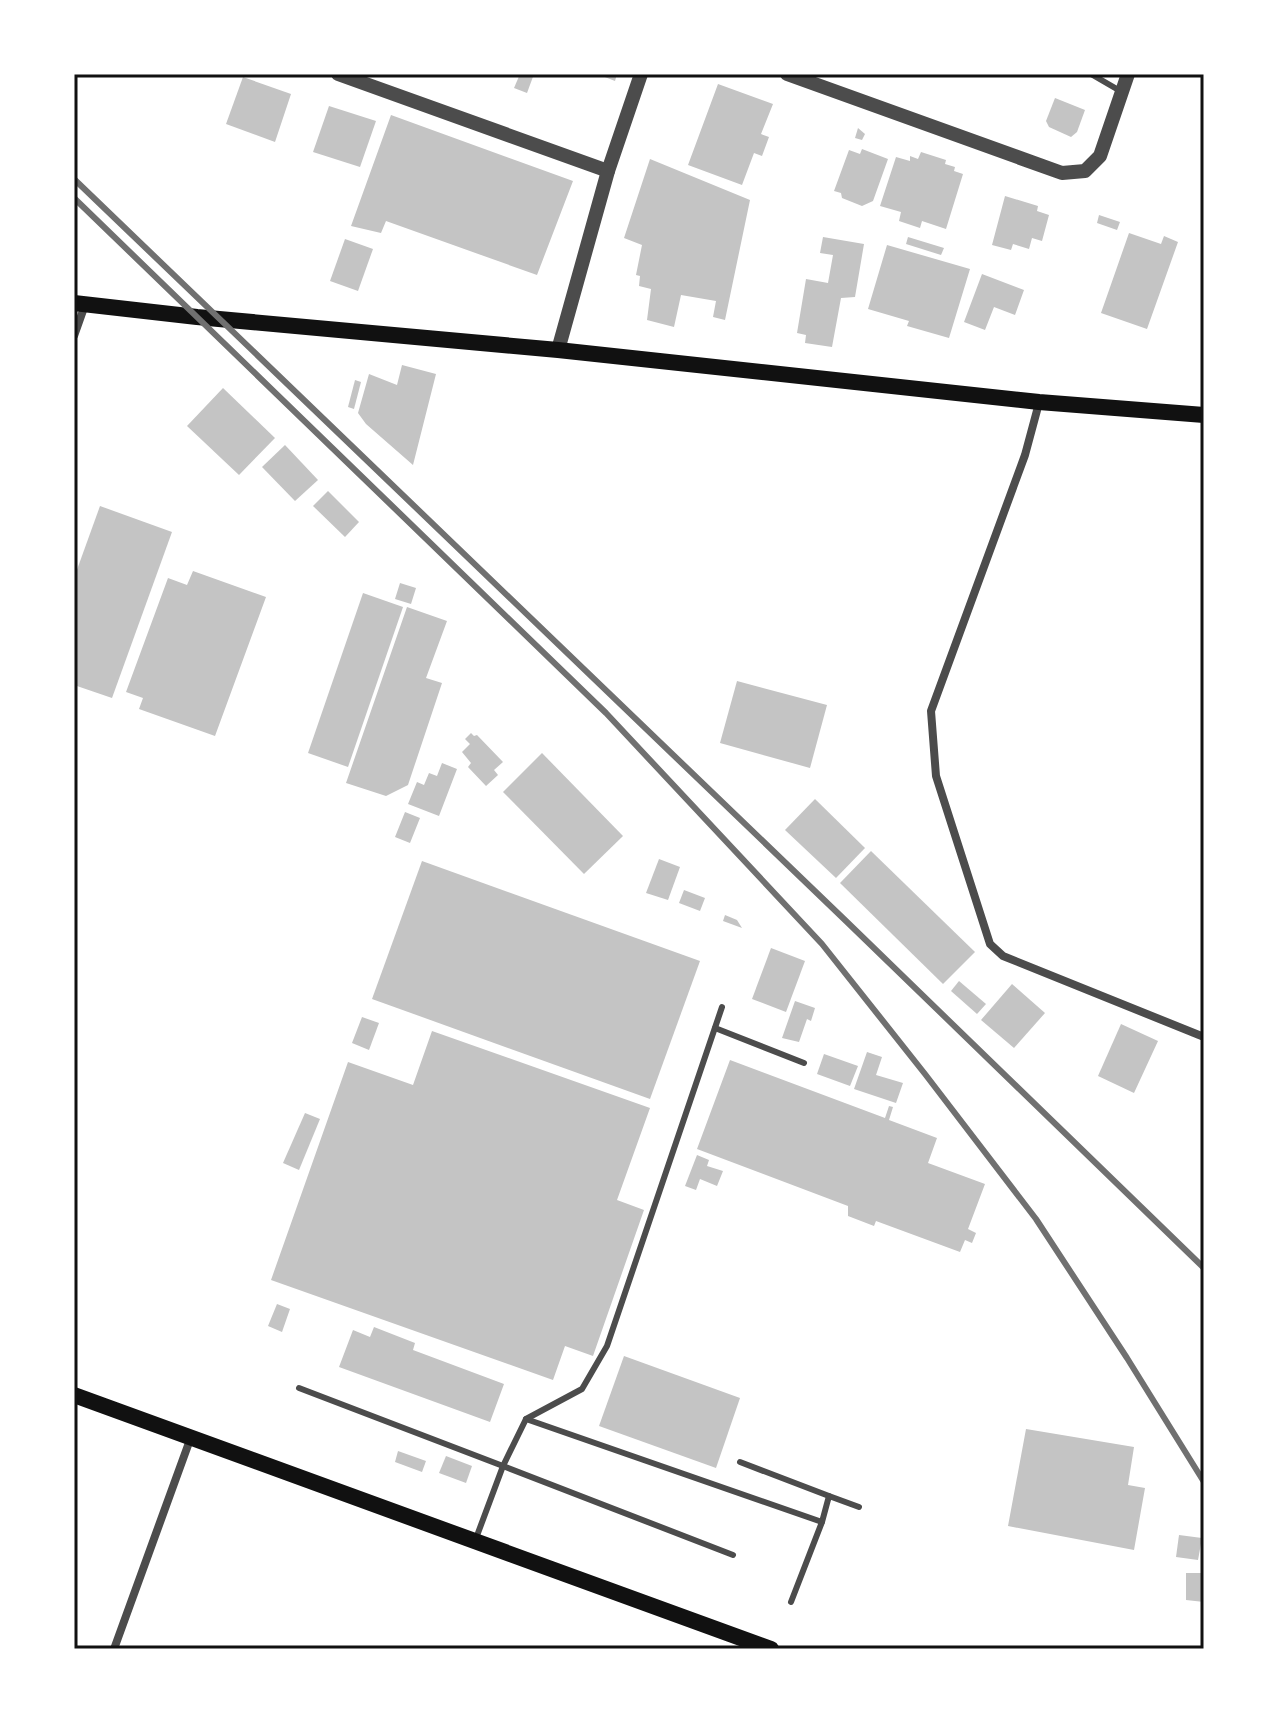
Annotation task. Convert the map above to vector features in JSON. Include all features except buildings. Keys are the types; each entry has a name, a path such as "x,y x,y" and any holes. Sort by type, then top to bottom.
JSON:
{"main road":[{"path":"80,304 208,319 558,350 1039,402 1204,415"},
{"path":"74,1395 771,1649"}],"street":[{"path":"338,74 608,171"},
{"path":"558,350 608,171 641,74"},
{"path":"787,74 1062,173 1085,171 1100,156 1128,74"},
{"path":"74,336 80,304"},
{"path":"1039,402 1025,455 931,711 936,776 990,944 1003,956 1204,1037"},
{"path":"114,1649 191,1437"}],"lane":[{"path":"1091,74 1122,92"},
{"path":"475,1541 503,1466 526,1419 582,1389 607,1346 722,1007"},
{"path":"715,1028 804,1063"},
{"path":"299,1388 733,1555"},
{"path":"526,1419 822,1522"},
{"path":"740,1462 859,1507"},
{"path":"791,1602 829,1496"}],"railway":[{"path":"74,179 1204,1268"},
{"path":"74,198 606,713 822,944 1036,1219 1204,1482"}]}
